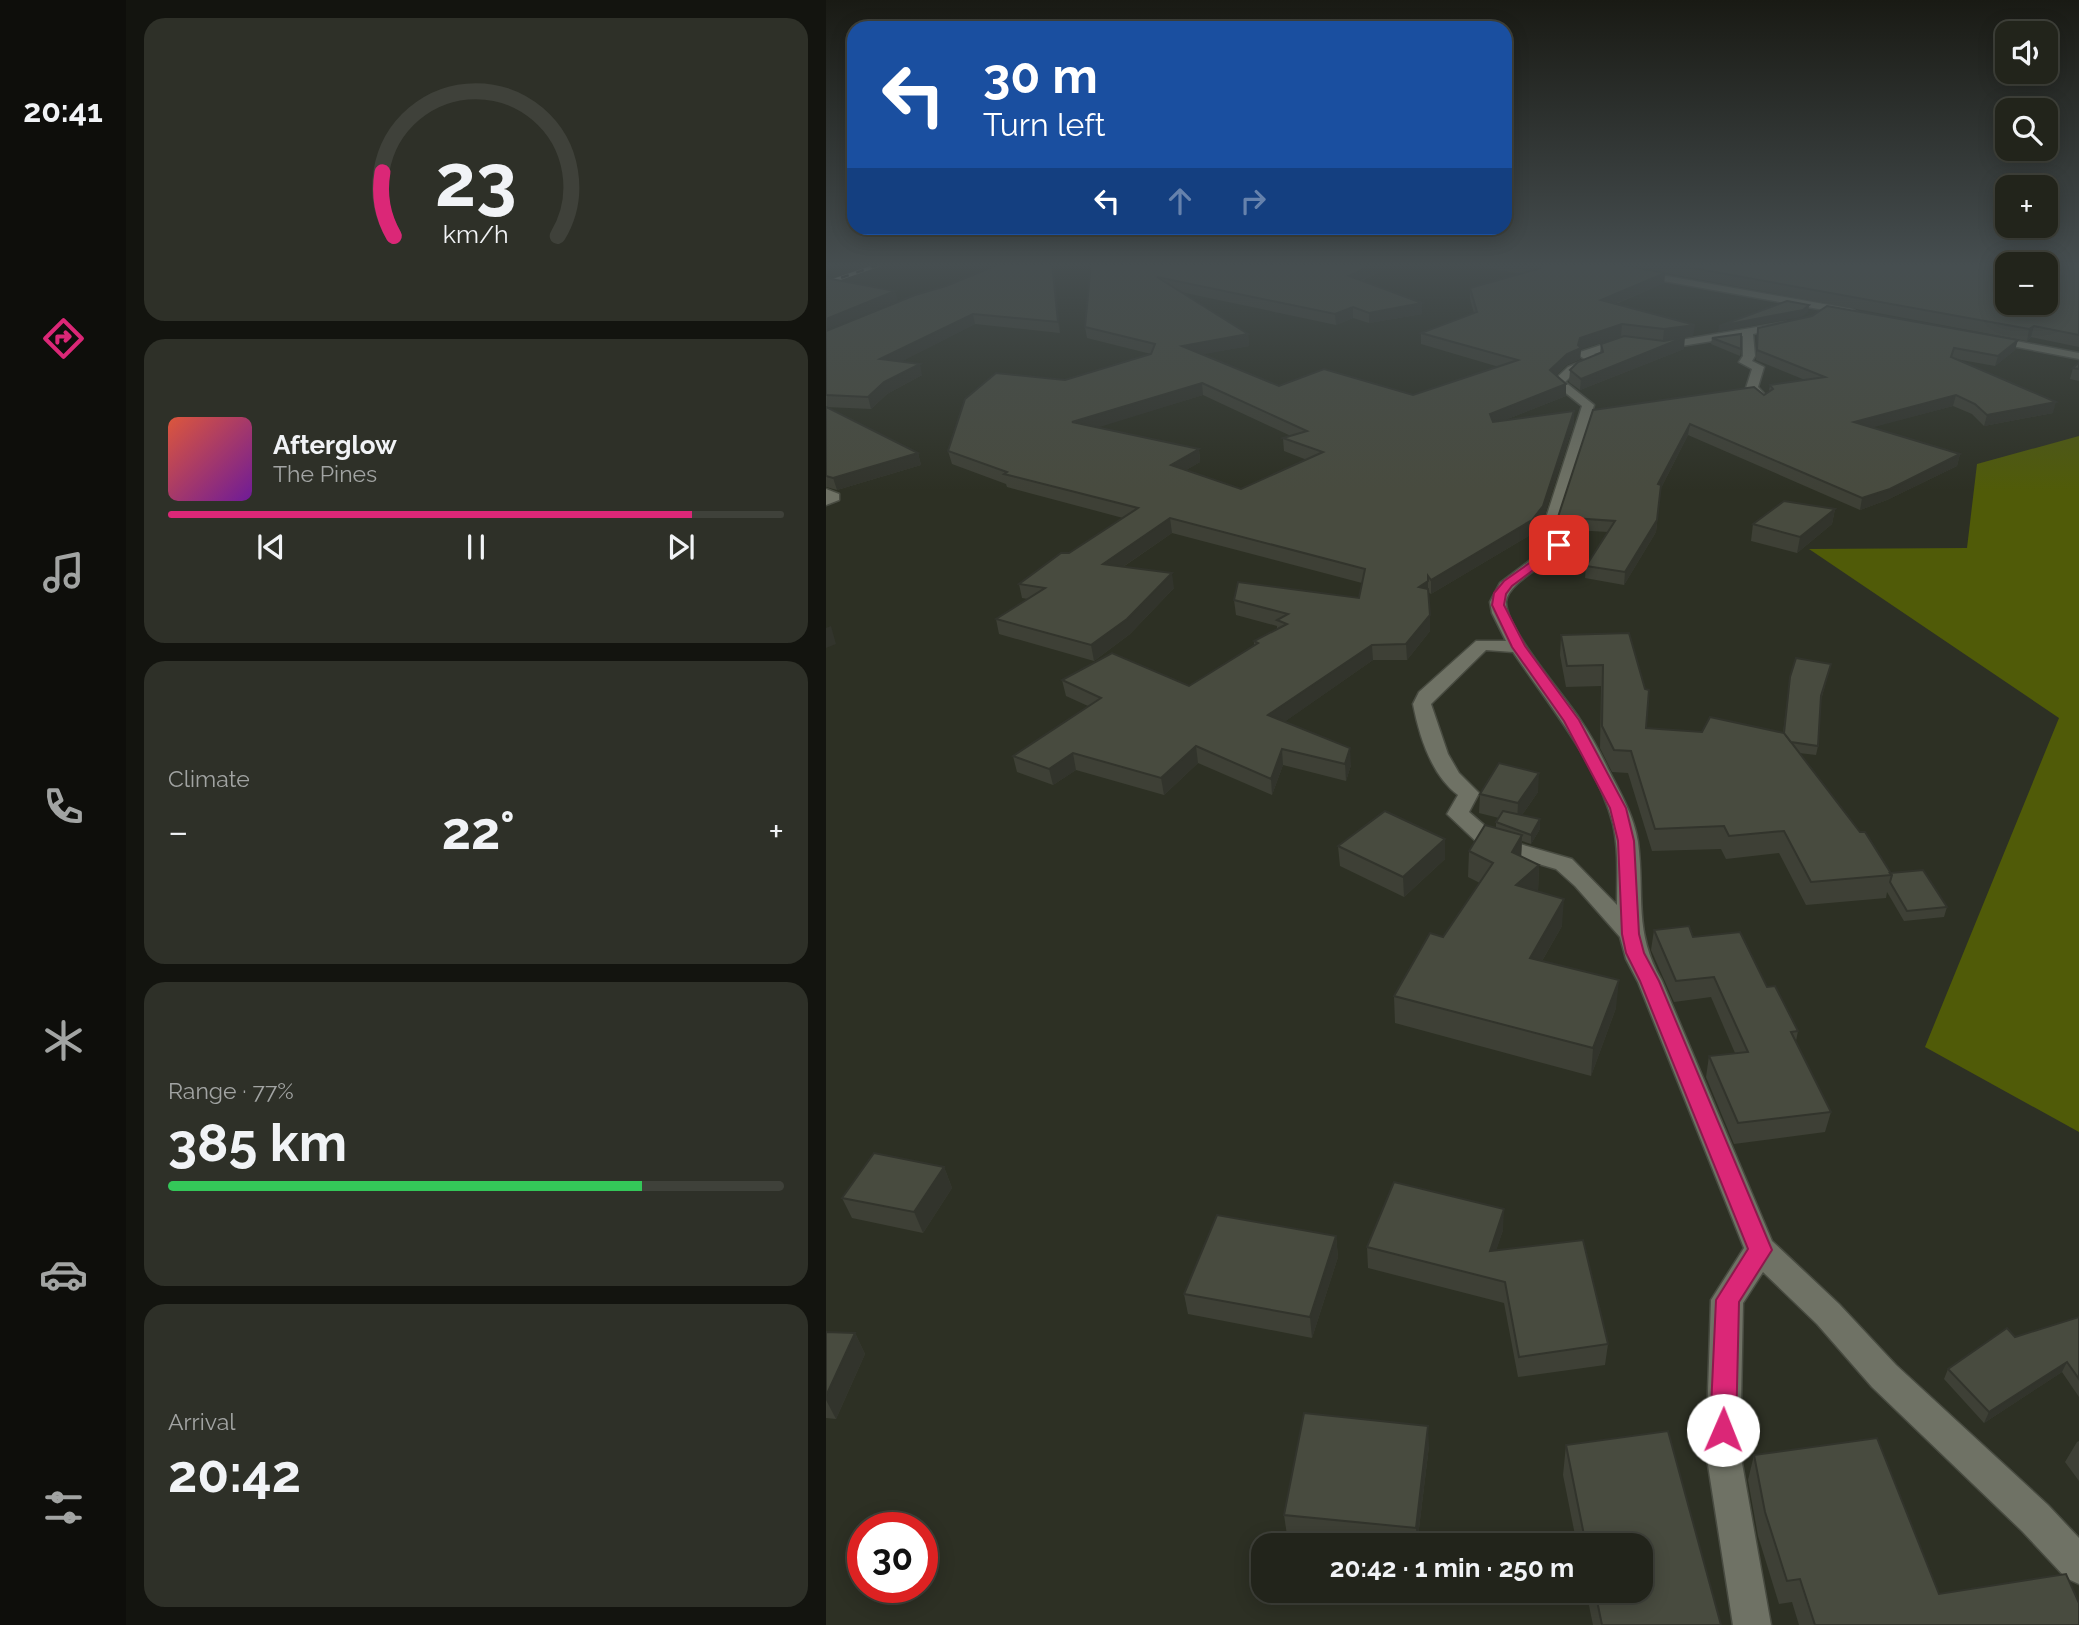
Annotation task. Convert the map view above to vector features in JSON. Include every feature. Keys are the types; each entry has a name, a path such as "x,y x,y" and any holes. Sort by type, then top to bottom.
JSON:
{"street":[{"path":"1710,339 1663,346 1622,341 1584,354 1596,360 1562,376 1558,382 1588,405 1552,521 1541,537 1559,545 1508,584 1500,593 1498,605 1518,647 1571,720 1618,808 1626,841 1630,934 1635,953 1650,981 1760,1250 1828,1314 1884,1376 2035,1518 2079,1565"},
{"path":"1748,339 1749,356 1745,362 1758,366 1752,388 1763,399"},
{"path":"1992,339 2079,356"},
{"path":"826,493 834,497 826,501"},
{"path":"1518,647 1482,645 1426,696 1422,704 1426,724 1451,780 1469,793 1458,814 1473,824 1491,843 1564,864 1583,881 1630,934"},
{"path":"1752,1625 1723,1439 1727,1300 1760,1250"}],"green space":[{"path":"2079,436 2079,1132 1925,1047 2059,718 1809,549 1967,548 1977,464"}],"building":[{"path":"826,339 922,339 880,359 920,364 884,382 868,397 826,395"},
{"path":"1134,339 1221,339 1182,346 1279,386 1324,369 1413,395 1518,360 1442,339 1580,339 1578,345 1581,348 1567,354 1550,370 1566,384 1490,414 1493,422 1574,411 1543,506 1532,520 1431,580 1428,576 1428,581 1419,587 1428,589 1430,615 1406,644 1372,645 1268,715 1350,748 1345,764 1282,749 1271,779 1196,746 1161,778 1073,753 1049,769 1013,756 1101,698 1062,680 1112,653 1189,686 1258,643 1254,641 1287,624 1277,620 1288,614 1234,600 1238,582 1359,598 1365,569 1170,518 1103,564 1172,573 1127,619 1091,645 996,619 1045,588 1019,584 1061,553 1069,553 1138,508 1004,474 1007,472 948,451 965,399 996,373 1065,380 1151,354 1155,344","holes":["1202,383 1307,431 1283,438 1323,452 1241,489 1171,465 1199,449 1072,422"]},
{"path":"1616,339 1664,341 1680,339 1581,379 1570,370 1578,362 1603,352 1601,344"},
{"path":"1714,339 1741,339 1741,349"},
{"path":"1758,339 2011,339 2018,340 1998,356 1954,348 1951,357 2056,402 1987,415 1975,404 1956,395 1854,422 1960,454 1890,489 1862,498 1690,424 1658,484 1661,485 1657,520 1625,572 1586,566 1615,521 1558,517 1593,410 1754,387 1764,395 1773,389 1770,385 1825,377 1757,350"},
{"path":"826,407 918,453 833,478 826,476"},
{"path":"1784,501 1835,509 1800,537 1753,524"},
{"path":"1629,633 1645,689 1649,690 1646,728 1702,732 1710,717 1784,733 1860,832 1865,832 1892,875 1811,882 1784,831 1729,836 1724,826 1655,829 1631,751 1614,750 1602,726 1603,665 1567,666 1561,635"},
{"path":"1796,658 1831,664 1821,696 1818,746 1791,742 1784,733 1790,677"},
{"path":"1499,763 1539,773 1518,803 1480,794"},
{"path":"1385,811 1445,839 1403,877 1338,846"},
{"path":"1503,811 1540,819 1531,835 1496,822"},
{"path":"1485,825 1522,835 1512,852 1539,865 1516,885 1564,899 1530,958 1619,980 1593,1048 1394,996 1430,933 1443,937 1493,863 1469,851"},
{"path":"1923,870 1947,907 1907,911 1890,882 1890,873"},
{"path":"1689,926 1693,937 1740,932 1767,987 1775,986 1798,1031 1791,1032 1831,1112 1738,1123 1709,1056 1748,1052 1714,977 1676,981 1654,930"},
{"path":"874,1153 944,1167 914,1212 842,1198"},
{"path":"1394,1182 1504,1209 1490,1251 1583,1240 1608,1344 1519,1357 1505,1282 1367,1247"},
{"path":"1217,1215 1336,1236 1310,1317 1184,1294"},
{"path":"2079,1317 2079,1379 2067,1362 1989,1412 1948,1369 2007,1328 2015,1337"},
{"path":"826,1332 855,1333 826,1396"},
{"path":"1304,1413 1428,1426 1416,1528 1284,1515"},
{"path":"1668,1431 1721,1625 1602,1625 1597,1603 1653,1603 1653,1533 1584,1533 1566,1445"},
{"path":"1877,1438 1939,1594 2066,1574 2079,1603 2079,1625 1815,1625 1800,1579 1787,1581 1765,1512 1754,1455"}],"route":[{"path":"1559,545 1508,584 1500,593 1498,605 1518,647 1571,720 1618,808 1626,841 1630,934 1635,953 1650,981 1742,1212 1760,1250 1727,1300 1723,1430"}]}
